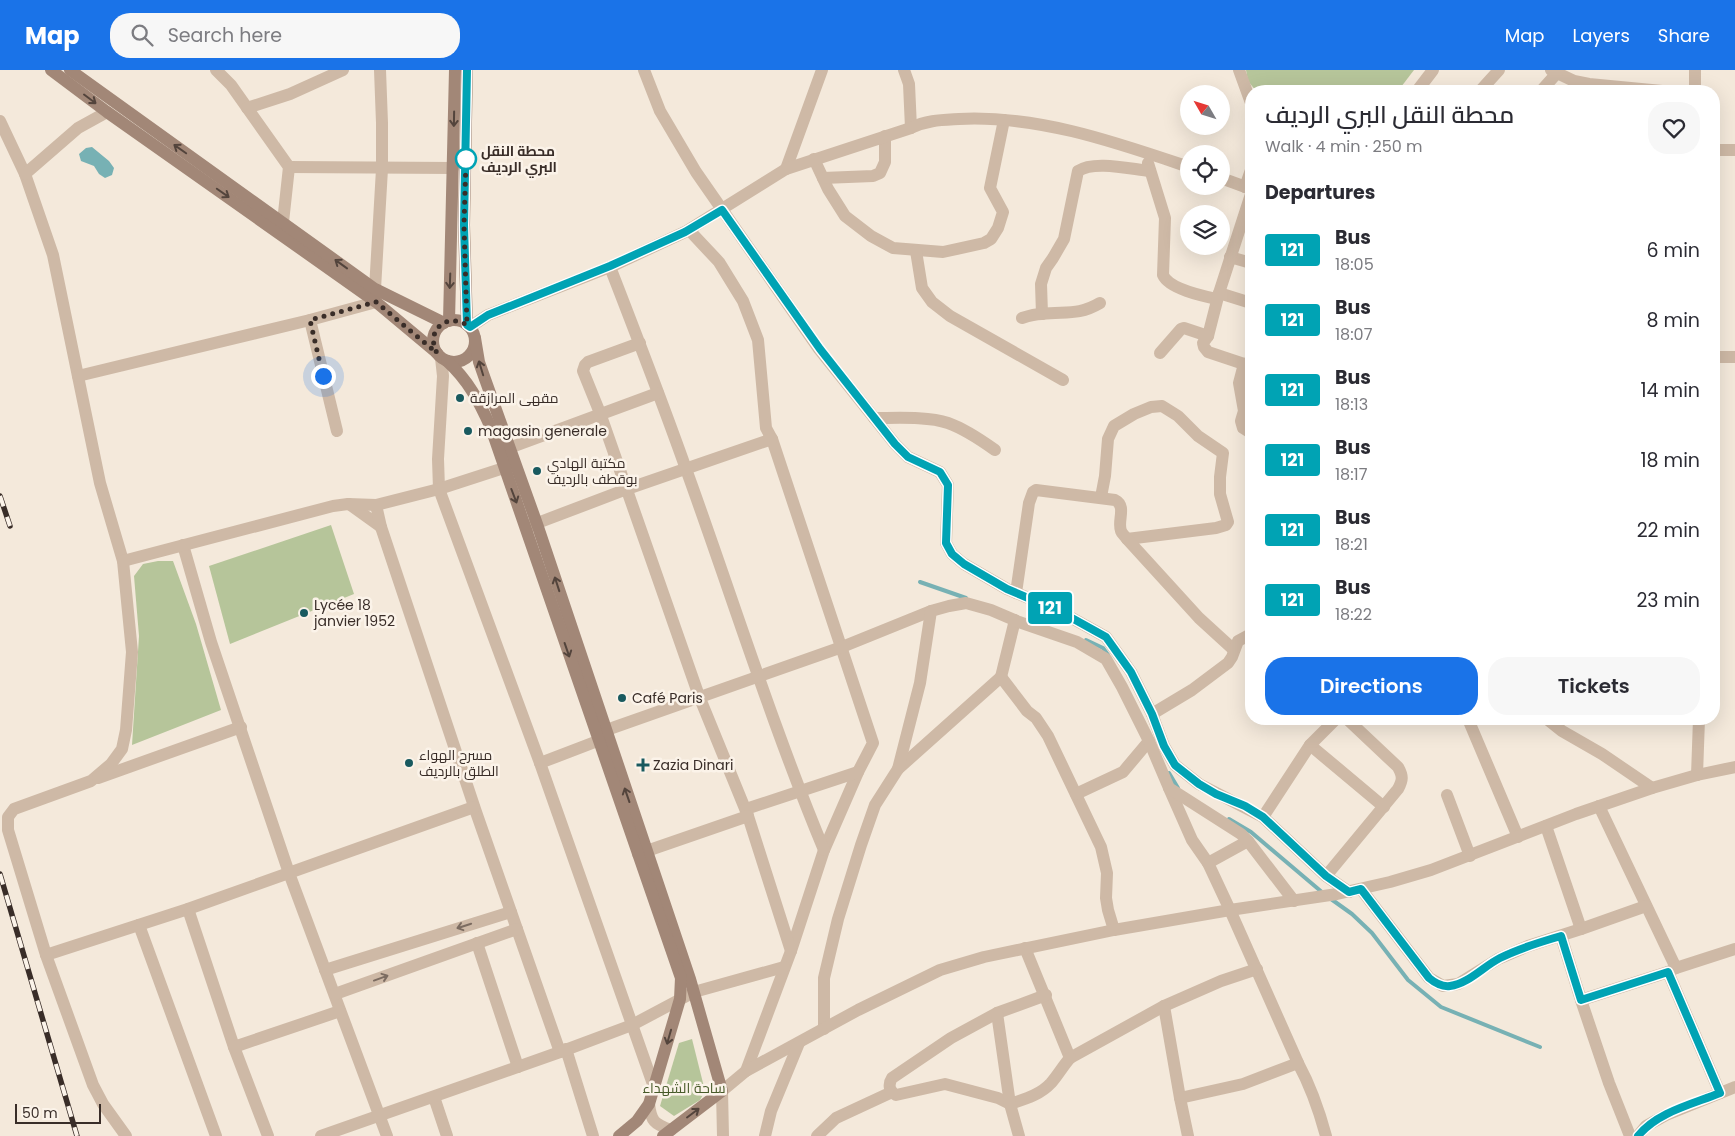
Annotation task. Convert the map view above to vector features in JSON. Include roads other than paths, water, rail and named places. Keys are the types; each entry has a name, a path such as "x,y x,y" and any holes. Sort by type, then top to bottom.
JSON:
{"main road":[{"path":"51,70 108,112 375,295 394,300 447,322 462,322 471,330 504,449 642,853 694,992 722,1091 667,1133"},
{"path":"70,70 283,222 375,295 458,371 478,399 490,428 504,449"},
{"path":"455,70 447,322 436,331 433,342 442,357 454,362 467,357 472,352 464,225 467,70"},
{"path":"619,1136 638,1121 649,1104 680,999 680,978 642,853"}],"street":[{"path":"216,70 231,85 289,167 283,222"},
{"path":"247,108 290,94 343,70"},
{"path":"78,376 310,320 375,295 382,169 380,70"},
{"path":"644,70 660,110 696,172 820,349 874,418 908,457 940,472 944,478 948,485 946,543 952,554 964,564 1016,593 1061,612 1106,637 1131,672 1152,714 1164,746 1175,765 1185,774 1216,794 1245,806 1263,817 1326,876 1349,891 1429,978 1443,986 1458,984 1498,959 1528,946 1646,906"},
{"path":"786,168 822,70"},
{"path":"904,70 909,84 912,128"},
{"path":"1239,70 1245,87"},
{"path":"1422,85 1433,70"},
{"path":"1485,85 1499,70"},
{"path":"1695,70 1695,85"},
{"path":"1547,85 1561,72 1574,81 1599,85"},
{"path":"25,174 78,128 108,112"},
{"path":"471,330 488,315 610,266 691,229 786,168 912,128 923,122 984,118 1046,125 1146,152 1180,164"},
{"path":"814,159 845,216 858,227 893,248 943,252 984,243 991,239 998,228 1003,212 990,188 1004,120"},
{"path":"0,121 25,174 53,255 100,483 123,561 132,652 126,730 122,749 111,764 91,781"},
{"path":"823,178 873,176 880,173 885,162 885,136"},
{"path":"1720,150 1735,150"},
{"path":"1146,152 1165,218 1163,275 1165,279 1184,290 1245,302"},
{"path":"1042,314 1042,284 1046,268 1064,239 1078,171 1084,167 1098,165 1150,171"},
{"path":"289,167 453,168"},
{"path":"1230,182 1245,188"},
{"path":"1245,204 1208,336 1203,343 1208,352 1245,363"},
{"path":"691,229 719,262 743,301 758,340 758,362 766,428 772,438 873,742 824,850 791,951 746,1071"},
{"path":"916,251 922,288 932,302 950,316 1062,380"},
{"path":"1230,257 1245,261"},
{"path":"610,266 686,468 757,676 799,791 824,850"},
{"path":"1022,318 1042,314 1077,313 1088,310 1100,303"},
{"path":"310,320 337,431"},
{"path":"1160,353 1181,329 1187,329 1208,336"},
{"path":"640,343 585,365 583,371 600,413 699,696 747,812 791,951"},
{"path":"442,357 438,459 440,489 540,763 654,1087"},
{"path":"1720,357 1735,358"},
{"path":"1245,370 1239,383 1244,411 1241,421 1245,429"},
{"path":"504,449 658,393"},
{"path":"1101,497 1108,439 1114,426 1134,414 1151,407 1162,406 1178,416 1198,436 1223,453 1220,494 1228,522 1226,525 1216,528 1127,538"},
{"path":"874,418 914,418 947,423 976,437 995,450"},
{"path":"531,525 772,438"},
{"path":"123,561 348,504 376,505 440,489 510,466"},
{"path":"1016,593 1029,503 1033,492 1036,490 1115,500 1120,502 1122,507 1121,531 1199,618 1234,650"},
{"path":"348,504 381,527"},
{"path":"376,505 381,527 474,807 593,1136"},
{"path":"183,545 210,642 241,727 289,873 387,1136"},
{"path":"540,763 602,735 699,696 842,646 948,606 966,603 992,610 1077,642 1106,659 1122,687 1149,741 1192,840 1208,863 1257,969 1317,1103 1326,1136"},
{"path":"898,769 920,683 931,611"},
{"path":"824,1030 824,978 838,919 875,805 898,769 1002,677 1015,620"},
{"path":"1152,714 1192,690 1228,663 1238,641 1245,637"},
{"path":"1002,677 1027,711 1036,718 1048,736 1102,847 1107,873 1106,898 1114,930"},
{"path":"1263,817 1310,745 1330,725"},
{"path":"1326,876 1384,807 1403,781 1402,774 1392,760 1354,725"},
{"path":"1471,725 1518,838"},
{"path":"1555,725 1652,788"},
{"path":"1698,775 1700,725"},
{"path":"126,1136 103,1104 93,1085 46,955 8,830 8,817 14,809 241,727"},
{"path":"1076,794 1123,772 1149,741"},
{"path":"1310,745 1384,807"},
{"path":"723,1136 722,1091 746,1071 858,1010 940,970 984,957 1114,930 1349,891 1431,870 1599,806 1652,788 1735,767"},
{"path":"642,853 799,791 858,772"},
{"path":"1169,788 1240,834 1298,900"},
{"path":"1447,795 1470,856"},
{"path":"1599,806 1646,906 1720,1093"},
{"path":"46,955 188,909 474,807"},
{"path":"1546,826 1582,929"},
{"path":"1208,863 1248,841"},
{"path":"188,909 234,1047 268,1136"},
{"path":"325,970 511,912"},
{"path":"139,925 216,1136"},
{"path":"335,994 517,929"},
{"path":"1561,936 1609,1083 1630,1136"},
{"path":"412,943 420,964"},
{"path":"477,943 518,1067"},
{"path":"1025,948 1046,995 1070,1058"},
{"path":"1581,1000 1735,950"},
{"path":"321,1136 632,1025 694,992 784,967"},
{"path":"1046,995 997,1012 951,1038 892,1078 889,1082 892,1092 896,1095 944,1084 998,1098 1010,1104 1034,1096 1053,1081 1070,1058 1164,1006 1205,987 1257,969"},
{"path":"1164,1006 1188,1136"},
{"path":"234,1047 340,1011"},
{"path":"997,1012 1010,1104 1019,1136"},
{"path":"765,1136 771,1110 795,1045"},
{"path":"1180,1098 1243,1084 1298,1063"},
{"path":"1638,1136 1646,1126 1666,1115 1735,1087"},
{"path":"817,1136 836,1118 892,1092"},
{"path":"434,1097 447,1136"},
{"path":"649,1104 651,1119 667,1133"}],"water":[{"path":"92,147 109,161 114,168 112,175 105,178 99,174 94,166 81,161 79,154 86,148"}],"waterway":[{"path":"920,582 966,598"},
{"path":"1086,640 1103,648 1108,655"},
{"path":"1169,773 1178,788"},
{"path":"1229,819 1251,832 1323,893"},
{"path":"1331,899 1352,914 1372,933 1408,980 1441,1007 1540,1047"}],"railway":[{"path":"0,496 10,526"},
{"path":"0,874 77,1136"}],"place":[{"name":"محطة النقل البري الرديف","path":"466,159"},
{"name":"مقهى المرازقة","path":"460,398"},
{"name":"magasin generale","path":"468,431"},
{"name":"مكتبة الهادي بوقطف بالرديف","path":"537,471"},
{"name":"Lycée 18 janvier 1952","path":"304,613"},
{"name":"Café Paris","path":"622,698"},
{"name":"مسرح الهواء الطلق بالرديف","path":"409,763"},
{"name":"Zazia Dinari","path":"643,765"}],"park label":[{"name":"ساحة الشهداء","path":"684,1088"}]}
